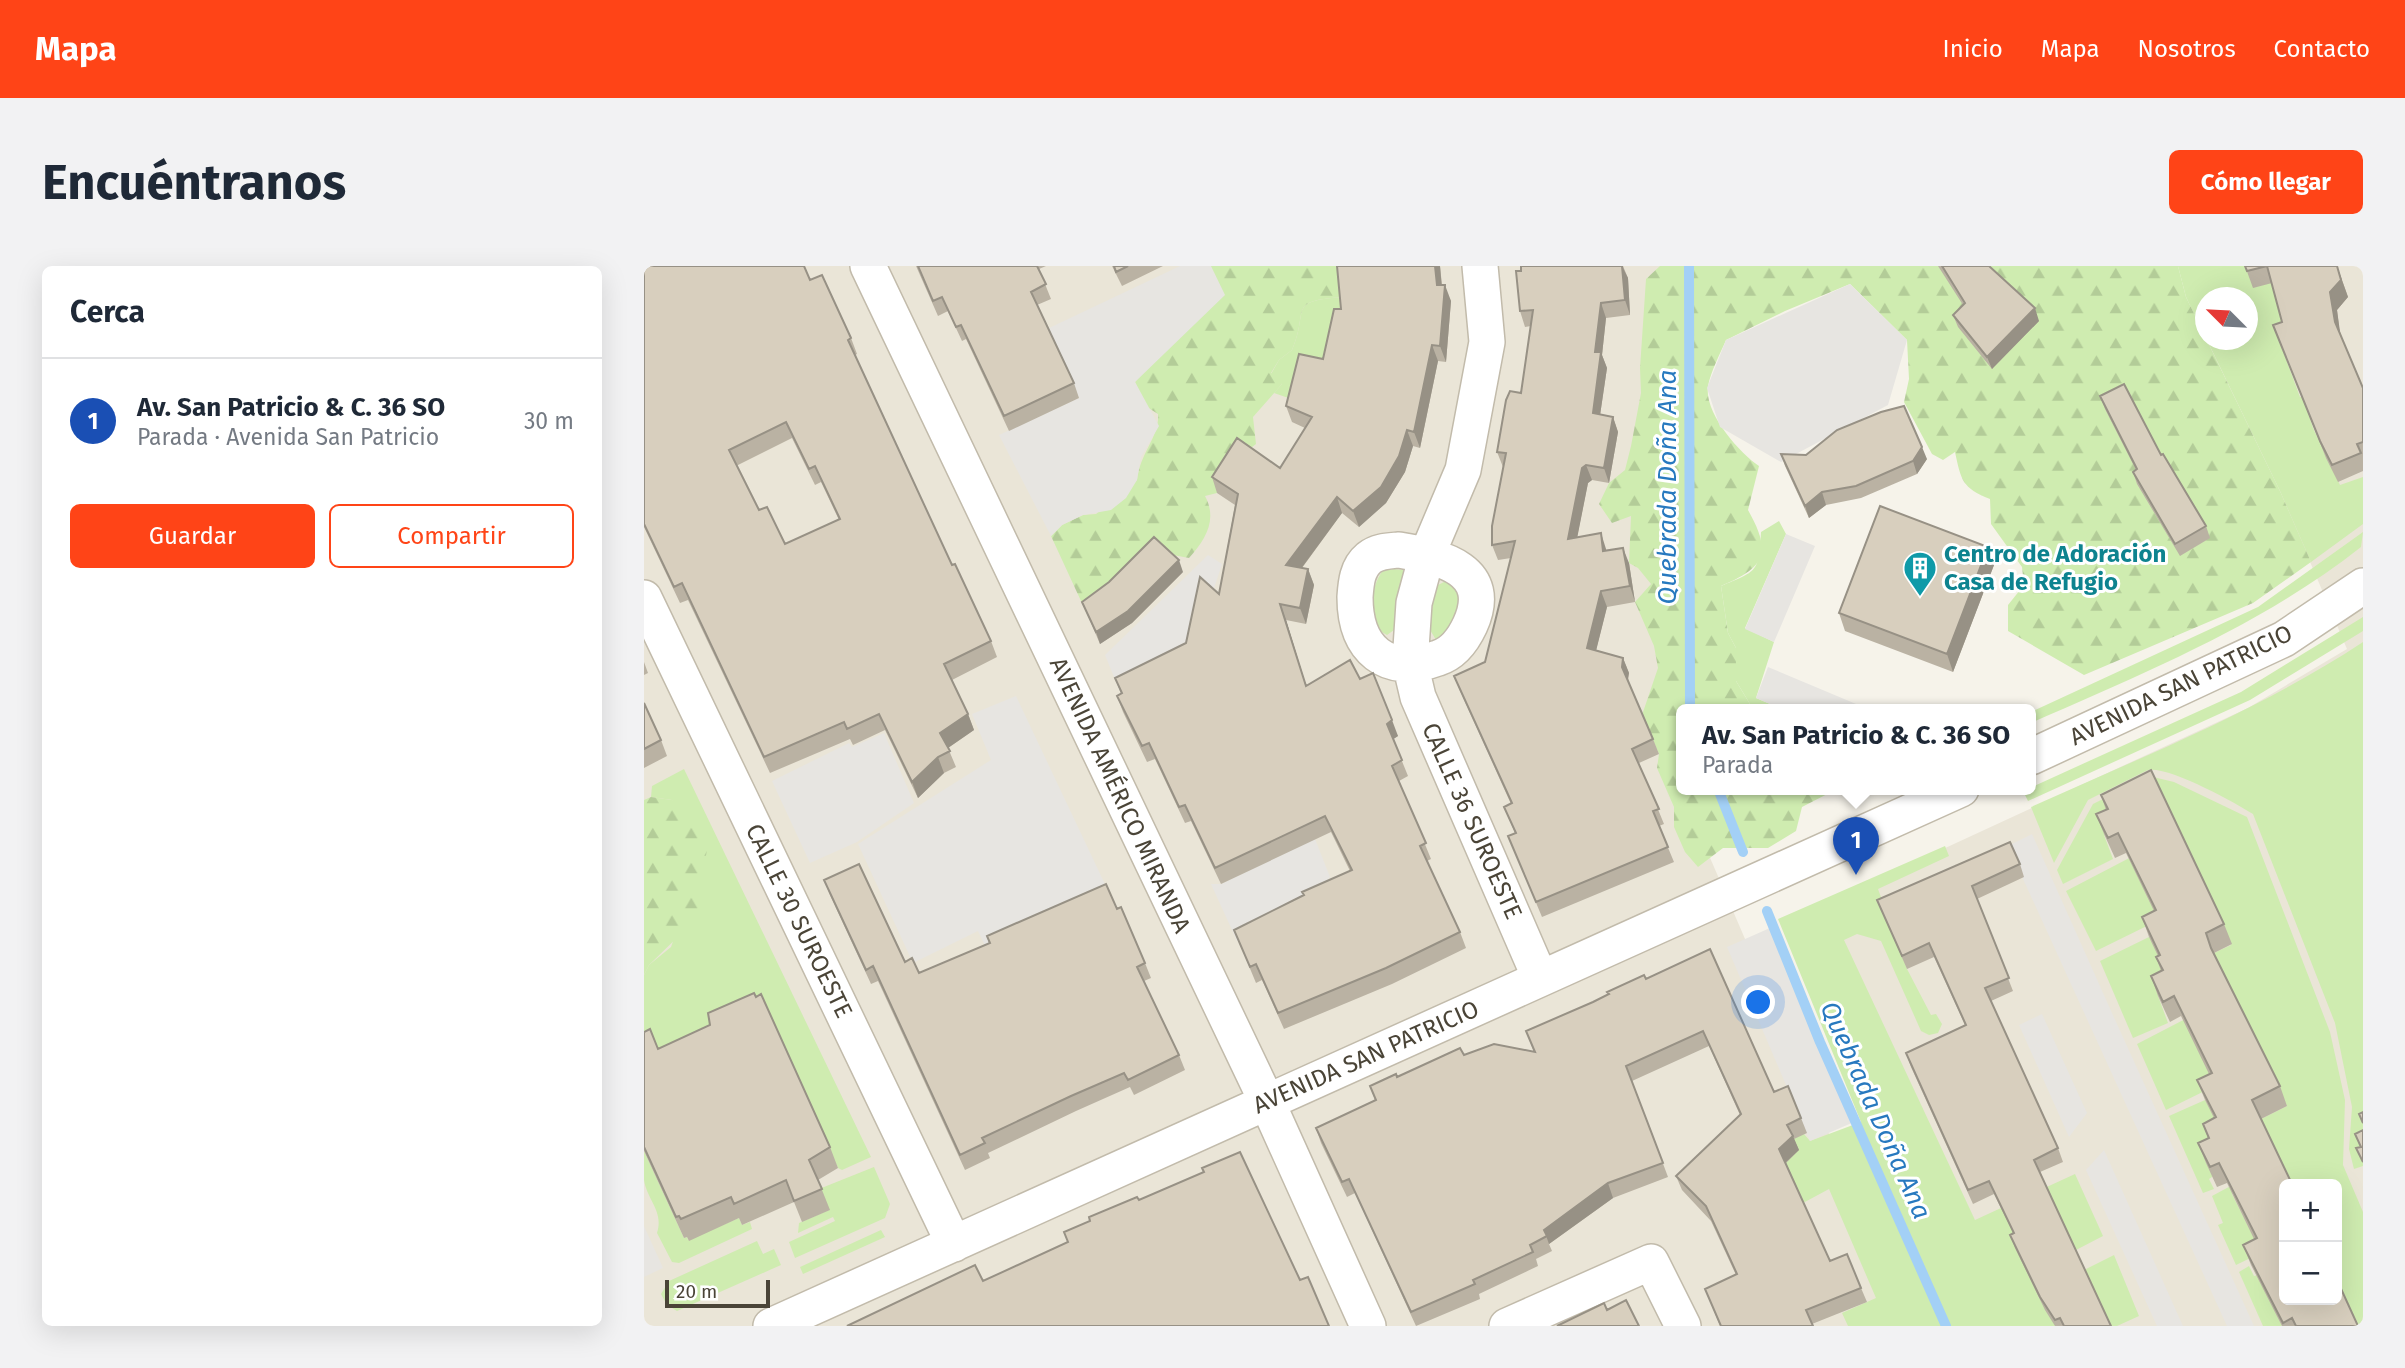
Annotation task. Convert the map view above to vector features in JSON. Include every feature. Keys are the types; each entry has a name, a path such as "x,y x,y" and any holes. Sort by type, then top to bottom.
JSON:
{"street":[{"name":"AVENIDA AMÉRICO MIRANDA","path":"868,266 1267,1102 1368,1326"},
{"name":"CALLE 36 SUROESTE","path":"1480,266 1487,342 1476,415 1464,470 1427,555 1414,603 1410,663 1418,697 1540,978"},
{"path":"1399,550 1427,555 1464,572 1474,583 1478,600 1474,617 1460,643 1437,659 1410,663 1379,658 1371,651 1356,618 1360,569 1368,559 1382,551 1399,550"},
{"name":"AVENIDA SAN PATRICIO","path":"2036,755 2284,639 2363,586"},
{"name":"CALLE 30 SUROESTE","path":"644,598 954,1244"},
{"name":"AVENIDA SAN PATRICIO","path":"771,1326 1948,795"},
{"path":"1507,1326 1651,1262 1683,1326"}],"shaded area":[{"path":"644,266 1672,266 1670,765 1676,779 1676,795 1683,795 1912,1326 644,1326"},
{"path":"1180,266 1211,266 1225,295 1135,382 1159,426 1141,457 1137,480 1126,498 1111,510 1083,515 1062,525 1051,536 999,435 1079,398 1047,329"},
{"path":"2178,266 2363,266 2363,1326 2025,1326 1824,904 2248,708 2347,649 2280,491 2212,350 2258,350 2258,287 2195,287 2195,311"},
{"path":"1850,284 1907,340 1888,405 1781,462 1720,427 1707,388 1726,340"},
{"path":"1786,534 1815,546 1774,642 1745,629"},
{"path":"1208,555 1222,564 1200,631 1208,651 1121,694 1105,655"},
{"path":"1768,667 1856,704 1770,704 1756,698"},
{"path":"1016,696 1112,899 989,954 978,931 913,963 858,844 991,760 972,714"},
{"path":"884,733 914,803 857,842 810,863 772,781 849,743 852,747"},
{"path":"2032,834 2254,1326 2227,1326 2008,846"},
{"path":"1315,839 1330,877 1302,910 1237,941 1211,884 1221,884"},
{"path":"1770,928 1854,1122 1810,1141 1727,947"},
{"path":"2042,1014 2087,1113 2069,1137 2019,1025"},
{"path":"2104,1150 2183,1326 2157,1326 2086,1170"},
{"path":"644,1226 663,1268 644,1277"}],"green space":[{"path":"1210,266 1341,266 1344,297 1314,301 1303,310 1292,350 1279,360 1271,373 1279,377 1282,384 1253,417 1256,444 1243,454 1217,493 1205,496 1209,505 1210,521 1205,537 1195,551 1189,558 1173,555 1087,614 1051,536 1062,525 1083,515 1096,514 1137,480 1156,430 1158,414 1147,407 1135,382"},
{"path":"1660,266 2178,266 2186,297 2195,316 2195,350 2212,350 2311,562 2253,603 2084,675 2008,631 2008,605 2024,585 2022,567 1991,524 1990,499 1964,482 1955,452 1943,460 1932,454 1904,402 1909,379 1907,340 1850,284 1785,311 1726,340 1709,380 1708,397 1724,431 1759,466 1748,510 1760,538 1760,558 1747,573 1721,586 1728,633 1736,648 1736,681 1750,704 1676,704 1676,795 1825,795 1802,807 1796,831 1768,848 1723,848 1698,867 1685,852 1674,827 1674,807 1657,768 1659,754 1642,715 1658,668 1654,646 1635,602 1651,584 1638,568 1629,563 1631,516 1612,523 1599,504 1609,483 1625,470 1641,393 1646,279"},
{"path":"2178,266 2248,266 2301,276 2286,331 2280,343 2313,428 2340,485 2363,477 2363,524 2311,562 2212,350 2258,350 2258,287 2195,287 2195,316 2186,297"},
{"path":"1344,297 1336,359 1297,401 1274,393 1282,384 1271,374 1279,360 1292,350 1306,305 1314,301"},
{"path":"1779,521 1786,534 1745,628 1774,642 1756,698 1770,704 1750,704 1736,681 1736,648 1728,633 1721,586 1754,569 1759,556 1761,532"},
{"path":"2363,532 2361,547 2323,575 2243,624 2036,721 2036,710 2258,607"},
{"path":"1383,570 1403,570 1404,578 1394,630 1387,635 1375,623 1371,605 1375,586"},
{"path":"1446,581 1456,583 1461,605 1444,639 1436,640 1429,628 1436,586"},
{"path":"2363,617 2363,631 2250,700 2028,801 2025,795 2036,795 2036,785 2241,692"},
{"path":"2363,642 2363,1166 2354,1169 2349,1149 2352,1107 2335,1023 2253,814 2185,779 2158,770 2148,770 2088,800 2054,863 2031,807 2242,711 2324,667"},
{"path":"684,769 871,1157 842,1170 838,1168 769,1016 644,1057 644,975 649,965 671,947 695,878 672,800 651,797 652,786"},
{"path":"2149,776 2174,782 2247,817 2330,1032 2345,1100 2343,1165 2363,1212 2363,1326 2356,1326 2342,1295 2342,1179 2288,1179 2259,1120 2287,1106 2214,953 2231,945 2224,930 2104,835 2113,859 2063,884 2057,870 2093,804"},
{"path":"651,797 672,800 706,826 706,853 695,878 707,897 686,929 649,965 644,975 644,800"},
{"path":"1945,846 1949,856 1878,889 1907,969 1931,1015 1936,1014 1942,1024 1938,1033 1929,1035 1921,1031 1881,941 1857,934 1844,940 1975,1220 2075,1174 2103,1236 2076,1250 2038,1296 2057,1326 1848,1326 1842,1313 1876,1298 1829,1189 1803,1203 1717,1227 1792,1139 1804,1134 1810,1141 1861,1122 1778,919"},
{"path":"2137,854 2159,920 2096,951 2066,891"},
{"path":"2149,937 2164,959 2158,996 2168,1023 2133,1038 2100,961"},
{"path":"2191,1016 2223,1082 2166,1110 2137,1044"},
{"path":"2205,1100 2219,1123 2212,1177 2209,1179 2214,1189 2203,1193 2169,1116"},
{"path":"644,1151 684,1238 687,1237 688,1240 739,1218 742,1225 750,1222 752,1229 679,1263 672,1262 657,1233 657,1212 644,1180"},
{"path":"874,1167 890,1204 885,1218 795,1258 789,1242 835,1221 833,1217 798,1233 799,1223 829,1210 809,1193"},
{"path":"2238,1182 2232,1194 2259,1248 2269,1249 2236,1265 2218,1225 2223,1223 2212,1196"},
{"path":"881,1230 885,1237 803,1274 800,1267"},
{"path":"757,1241 763,1254 774,1249 781,1265 677,1311 667,1305 661,1294 669,1281"},
{"path":"2114,1255 2139,1316 2117,1326 2109,1326 2084,1270"},
{"path":"2249,1266 2254,1276 2258,1275 2282,1326 2263,1326 2239,1272"}],"building":[{"path":"644,266 804,266 810,280 822,275 851,338 848,340 952,565 955,564 991,641 944,664 968,714 940,733 950,751 938,757 912,782 879,714 847,729 844,722 764,757 682,583 674,587 644,524","holes":["786,422 809,469 815,466 840,519 785,544 767,507 759,510 729,450"]},
{"path":"918,266 1037,266 1046,284 1031,292 1074,383 1004,416 961,325 956,327 942,297 933,301"},
{"path":"1114,266 1128,266 1116,272"},
{"path":"1337,266 1435,266 1437,285 1445,285 1440,346 1432,345 1414,432 1407,430 1399,456 1381,487 1353,511 1337,497 1286,565 1308,569 1300,608 1280,604 1306,686 1350,660 1360,679 1373,673 1392,720 1387,724 1402,760 1392,766 1426,843 1420,846 1460,932 1386,968 1278,1013 1256,964 1250,967 1234,930 1304,895 1302,892 1352,870 1325,816 1215,868 1185,805 1179,807 1149,743 1142,746 1117,696 1122,693 1115,678 1186,643 1200,577 1219,594 1238,494 1212,477 1237,438 1280,468 1312,417 1286,406 1299,354 1323,359 1334,309 1341,309"},
{"path":"1521,266 1622,266 1625,300 1601,303 1595,352 1601,352 1593,413 1613,417 1604,468 1586,465 1582,468 1568,539 1601,533 1603,551 1623,548 1630,586 1601,591 1587,648 1623,658 1622,667 1653,739 1632,749 1659,809 1653,811 1668,847 1536,902 1508,836 1516,833 1504,807 1512,803 1454,676 1485,662 1515,541 1492,545 1492,526 1506,453 1497,452 1506,400 1510,391 1521,393 1533,310 1520,311 1516,271 1521,271"},
{"path":"1942,266 1989,266 2035,308 1987,357 1953,315 1965,303"},
{"path":"2245,266 2267,266 2247,271"},
{"path":"2267,266 2337,266 2341,280 2330,292 2335,322 2363,388 2363,442 2357,444 2361,453 2332,465 2273,325 2282,322"},
{"path":"2124,384 2161,455 2163,454 2206,526 2175,544 2133,472 2137,469 2100,396"},
{"path":"1904,406 1922,447 1913,461 1856,486 1822,492 1805,506 1781,454 1806,455 1837,430 1881,412"},
{"name":"Centro de Adoración Casa de Refugio","path":"1880,506 1988,547 1947,654 1839,613"},
{"path":"1154,537 1179,560 1128,611 1096,632 1082,602 1109,582"},
{"path":"644,703 661,740 644,749"},
{"path":"2151,770 2224,924 2206,933 2211,948 2280,1086 2252,1100 2290,1179 2279,1179 2279,1305 2342,1305 2342,1291 2358,1326 2296,1326 2292,1318 2283,1323 2243,1245 2257,1238 2219,1163 2210,1167 2198,1143 2209,1138 2203,1124 2216,1117 2197,1080 2212,1073 2174,996 2163,1002 2151,976 2163,970 2156,957 2160,955 2142,917 2156,910 2118,833 2108,838 2096,814 2108,809 2101,795"},
{"path":"2010,842 2020,864 1972,886 2009,978 1985,988 2058,1148 2034,1160 2111,1326 2064,1326 2060,1318 2055,1320 2040,1297 2010,1235 2014,1233 1989,1181 1968,1190 1906,1053 1966,1025 1929,943 1902,956 1877,900"},
{"path":"859,864 905,962 912,958 919,973 990,943 987,936 1106,884 1117,909 1121,907 1145,963 1137,967 1179,1055 1128,1080 1124,1073 1071,1096 982,1138 985,1143 960,1155 873,966 866,970 824,880"},
{"path":"1710,949 1774,1092 1788,1086 1801,1118 1787,1125 1793,1136 1779,1149 1830,1261 1847,1254 1861,1288 1806,1310 1813,1326 1721,1326 1705,1289 1737,1274 1706,1206 1676,1176 1741,1114 1703,1031 1626,1066 1663,1163 1608,1183 1544,1230 1547,1236 1530,1245 1533,1252 1473,1280 1475,1284 1411,1312 1349,1179 1342,1182 1316,1128 1376,1100 1370,1086 1396,1074 1397,1077 1460,1048 1464,1055 1494,1044 1535,1052 1526,1031 1593,1002 1609,994 1607,992 1644,975 1646,979"},
{"path":"754,993 756,997 761,994 830,1147 809,1160 822,1189 794,1201 786,1180 734,1204 731,1197 681,1219 676,1217 644,1147 644,1032 650,1029 658,1049 710,1025 708,1013"},
{"path":"2363,1130 2363,1162 2356,1148 2361,1147 2355,1134"},
{"path":"1240,1152 1300,1280 1308,1277 1329,1326 847,1326 975,1265 983,1281 1068,1242 1064,1232 1090,1221 1089,1217 1137,1197 1139,1200 1204,1172 1202,1168"},
{"path":"1626,1300 1639,1326 1557,1326 1604,1303 1607,1310"}],"waterway":[{"name":"Quebrada Doña Ana","path":"1689,266 1690,704"},
{"name":"Quebrada Doña Ana","path":"1720,795 1743,852"},
{"name":"Quebrada Doña Ana","path":"1767,911 1820,1042 1946,1326"}],"place":[{"name":"Centro de Adoración Casa de Refugio","path":"1920,598"},
{"name":"Av. San Patricio & C. 36 SO","path":"1856,875"}]}
